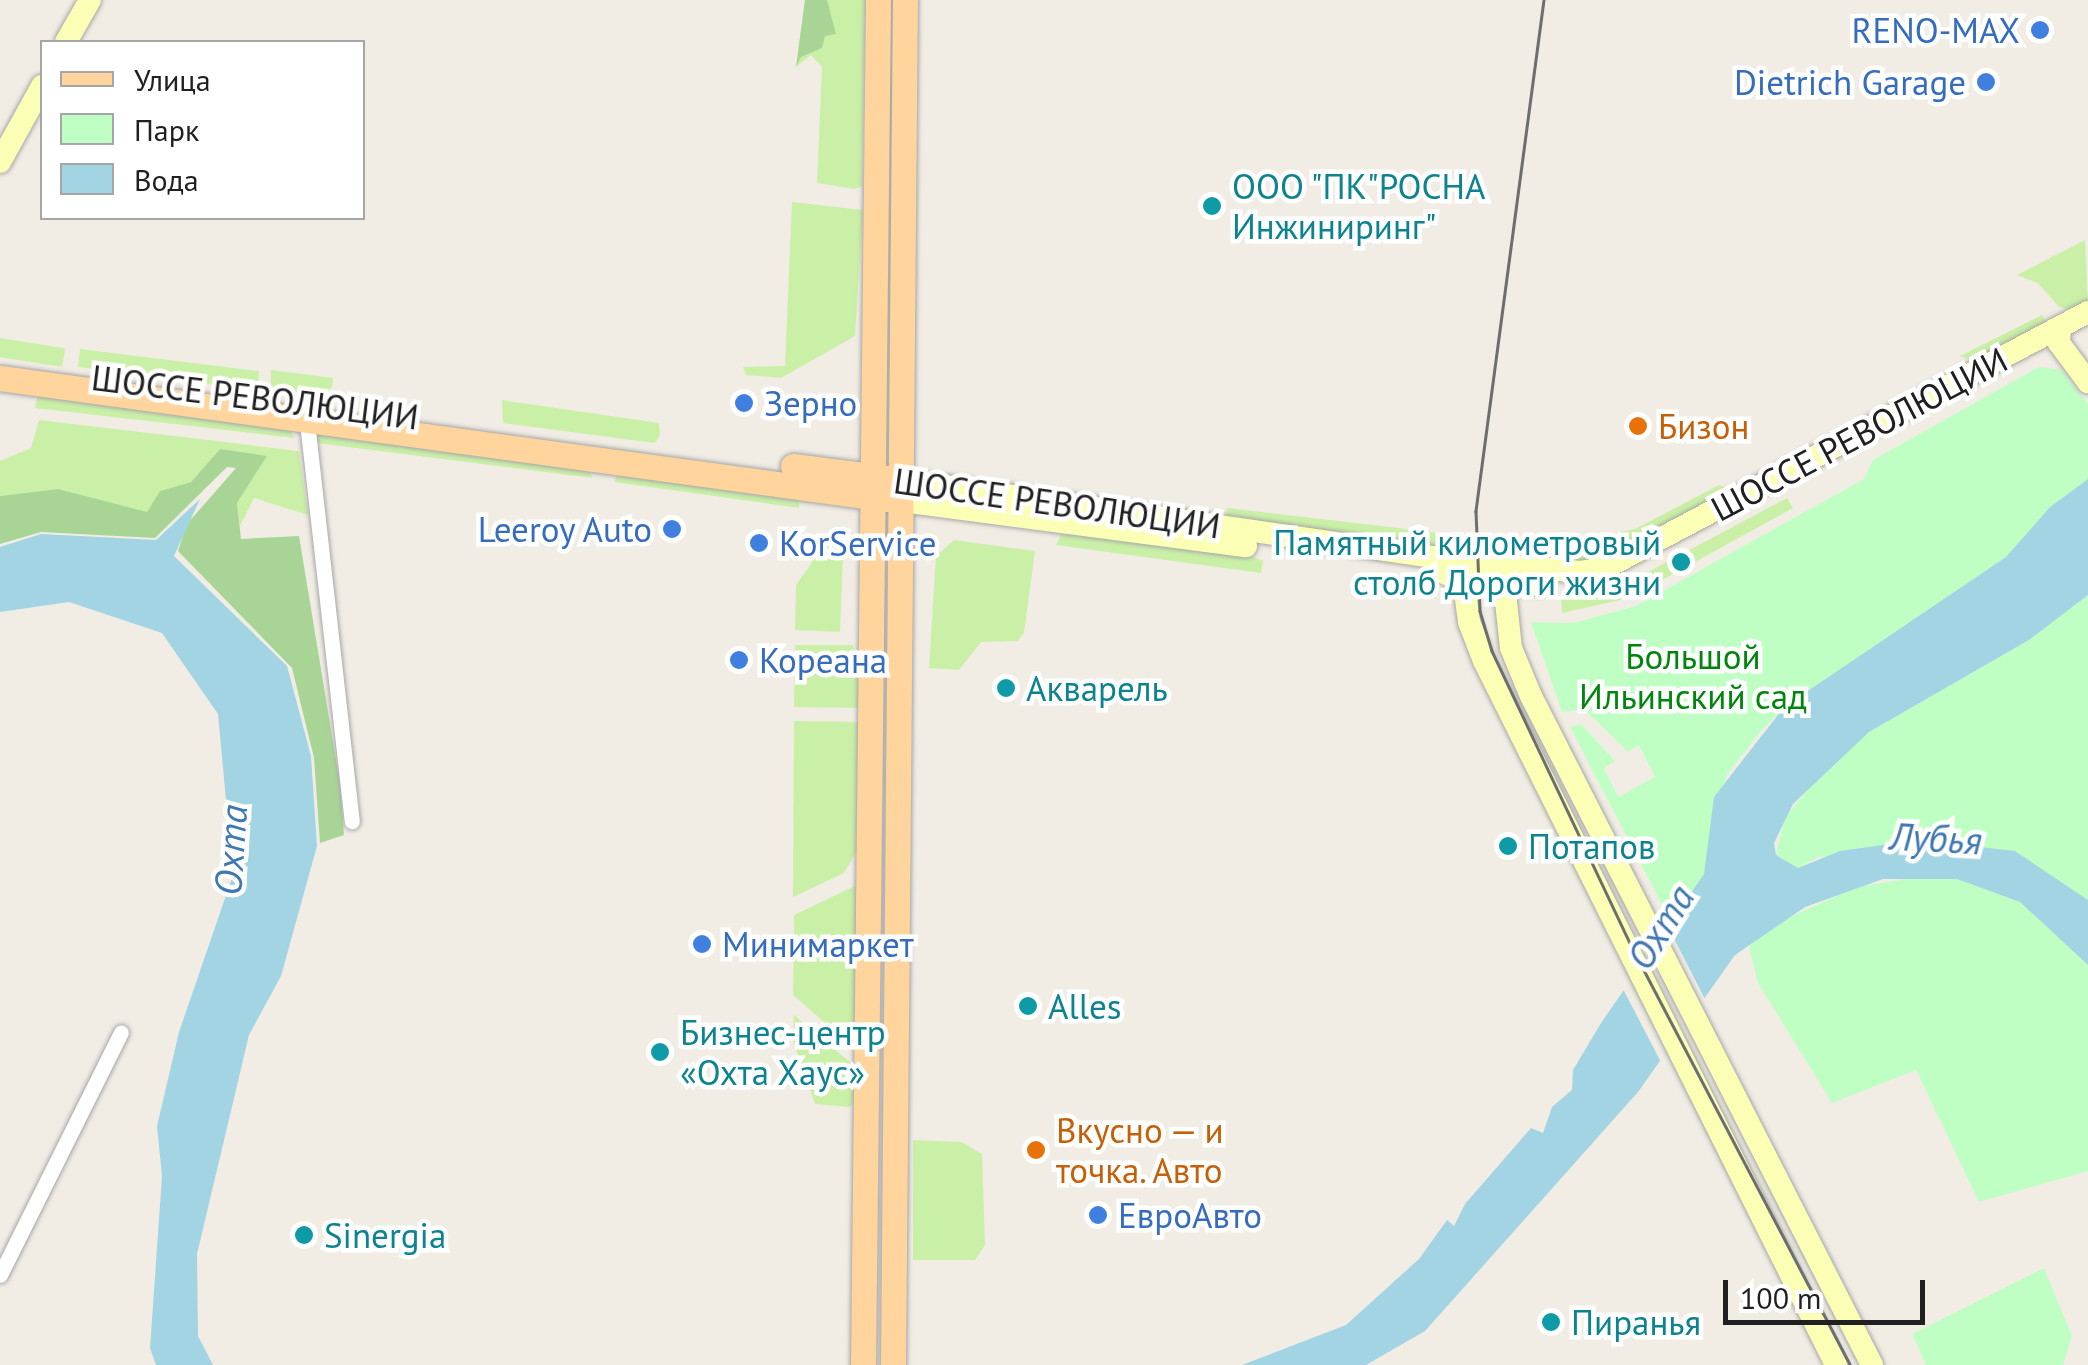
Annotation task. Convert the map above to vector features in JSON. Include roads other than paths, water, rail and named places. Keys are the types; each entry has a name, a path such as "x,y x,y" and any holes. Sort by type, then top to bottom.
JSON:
{"main road":[{"path":"67,40 90,0"},
{"path":"863,1365 878,0"},
{"path":"893,1365 905,0"},
{"path":"0,162 40,90"},
{"path":"2069,334 2088,312"},
{"path":"2069,334 2088,359"},
{"path":"2069,334 2088,382"},
{"name":"ШОССЕ РЕВОЛЮЦИИ","path":"1473,571 1504,583 1614,580 2069,334"},
{"name":"ШОССЕ РЕВОЛЮЦИИ","path":"0,364 305,411 1473,571 1557,573 1607,567 2069,334"},
{"name":"ШОССЕ РЕВОЛЮЦИИ","path":"0,378 305,411"},
{"path":"1473,571 1478,648 1678,1058 1836,1365"},
{"path":"1504,583 1512,648 1531,696 1872,1365"}],"street":[{"path":"305,411 352,821"},
{"path":"0,1275 121,1032"}],"water":[{"path":"2088,479 2088,595 2029,640 1869,732 1793,804 1774,843 1776,855 1798,868 1840,851 1918,840 2015,851 2088,900 2088,965 2020,902 1957,879 1883,879 1805,907 1735,955 1638,1092 1425,1331 1366,1365 1242,1365 1346,1325 1419,1259 1447,1220 1454,1226 1465,1204 1531,1128 1543,1133 1552,1107 1572,1090 1573,1070 1601,1023 1704,874 1714,797 1784,707 2006,557 2050,507"},
{"path":"200,499 174,556 287,666 311,756 317,846 281,976 249,1035 197,1254 198,1336 213,1365 156,1365 150,1348 162,1176 157,1126 179,1032 233,875 218,714 162,633 69,602 0,612 0,547 41,534 156,540"}],"tram line":[{"path":"1544,0 1476,511 1480,611 1492,651 1635,953 1850,1365"}],"place":[{"name":"RENO-MAX","path":"2040,30"},
{"name":"Dietrich Garage","path":"1986,82"},
{"name":"ООО \"ПК\"РОСНА Инжиниринг\"","path":"1212,206"},
{"name":"Зерно","path":"744,403"},
{"name":"Бизон","path":"1638,426"},
{"name":"Leeroy Auto","path":"672,529"},
{"name":"KorService","path":"759,543"},
{"name":"Памятный километровый столб Дороги жизни","path":"1681,562"},
{"name":"Кореана","path":"739,660"},
{"name":"Акварель","path":"1006,688"},
{"name":"Потапов","path":"1508,846"},
{"name":"Минимаркет","path":"702,944"},
{"name":"Alles","path":"1028,1006"},
{"name":"Бизнес-центр «Охта Хаус»","path":"660,1052"},
{"name":"Вкусно — и точка. Авто","path":"1036,1150"},
{"name":"ЕвроАвто","path":"1098,1215"},
{"name":"Sinergia","path":"304,1235"},
{"name":"Пиранья","path":"1551,1322"}],"park label":[{"name":"Большой Ильинский сад","path":"1693,676"}],"water label":[{"name":"Лубья","path":"1936,838"},
{"name":"Охта","path":"230,850"},
{"name":"Охта","path":"1660,927"}]}
